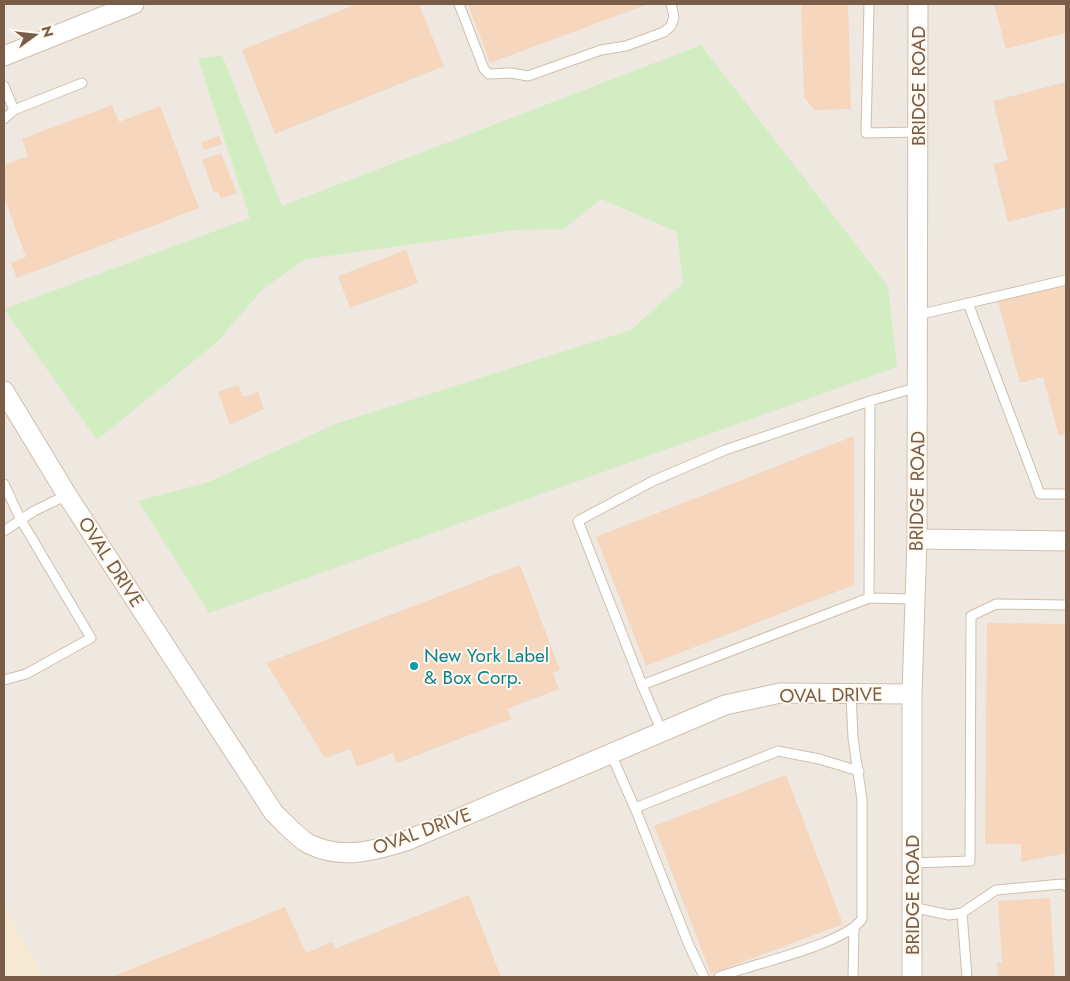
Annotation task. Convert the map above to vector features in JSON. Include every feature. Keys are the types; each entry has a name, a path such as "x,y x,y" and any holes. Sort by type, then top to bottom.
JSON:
{"street":[{"path":"4,56 134,4"},
{"name":"BRIDGE ROAD","path":"912,977 912,694 918,539 918,4"},
{"name":"OVAL DRIVE","path":"4,391 67,495 274,813 308,843 340,854 373,851 406,841 725,705 780,693 912,694"},
{"path":"918,539 1066,541"}],"lane":[{"path":"459,4 484,69 489,74 511,72 528,76 601,50 626,46 664,32 670,26 674,17 671,4"},
{"path":"869,4 866,133 918,132"},
{"path":"4,119 14,110 82,83"},
{"path":"4,86 14,110"},
{"path":"918,315 1066,280"},
{"path":"968,303 1040,494 1066,494"},
{"path":"662,732 578,521 653,481 725,450 870,400 918,387"},
{"path":"869,598 870,400"},
{"path":"4,484 21,520 91,638 26,674 4,680"},
{"path":"4,531 34,511 67,495"},
{"path":"642,685 869,598 915,599"},
{"path":"912,863 970,861 971,616 996,604 1066,605"},
{"path":"719,977 829,940 854,928 863,915 861,895 863,822 859,771 853,738 851,694"},
{"path":"635,808 778,752 819,759 859,771"},
{"path":"611,754 635,808 688,943 704,977"},
{"path":"912,907 949,915 962,913 996,890 1062,884 1066,886"},
{"path":"962,913 966,977"},
{"path":"853,977 854,928"}],"shaded area":[{"path":"4,4 1066,4 1066,977 43,977 4,905"},
{"path":"4,905 43,977 4,977"}],"green space":[{"path":"701,45 888,286 897,367 209,613 138,501 209,482 335,424 631,330 683,283 677,232 601,199 564,229 516,230 306,259 263,289 217,342 97,440 4,309 250,218 198,59 222,55 282,206"}],"building":[{"path":"357,4 419,4 444,66 275,134 242,50"},
{"path":"468,4 648,4 490,63"},
{"path":"801,4 848,4 851,109 814,110 804,97"},
{"path":"994,4 1066,4 1066,33 1006,49"},
{"path":"1066,82 1066,207 1008,222 993,164 1008,160 993,101"},
{"path":"112,105 119,122 160,106 199,208 17,278 11,263 26,257 4,197 4,165 28,156 22,139"},
{"path":"219,136 222,144 204,150 201,142"},
{"path":"221,153 237,193 221,199 218,192 214,193 202,160"},
{"path":"406,250 418,283 350,308 338,276"},
{"path":"1066,283 1066,434 1059,436 1043,377 1020,383 998,301"},
{"path":"238,385 243,397 258,392 264,409 230,425 218,392"},
{"path":"854,436 854,585 646,666 596,537"},
{"name":"New York Label & Box Corp.","path":"520,565 560,670 553,673 559,689 507,709 511,719 397,763 393,753 357,767 350,749 325,758 266,663"},
{"path":"987,623 1066,624 1066,853 1021,862 1021,844 985,844"},
{"path":"786,775 843,924 711,974 654,826"},
{"path":"469,895 501,977 114,976 285,907 306,953 332,942 335,949"},
{"path":"1050,898 1055,977 998,977 997,963 1002,962 998,901"}],"place":[{"name":"New York Label & Box Corp.","path":"414,666"}]}
